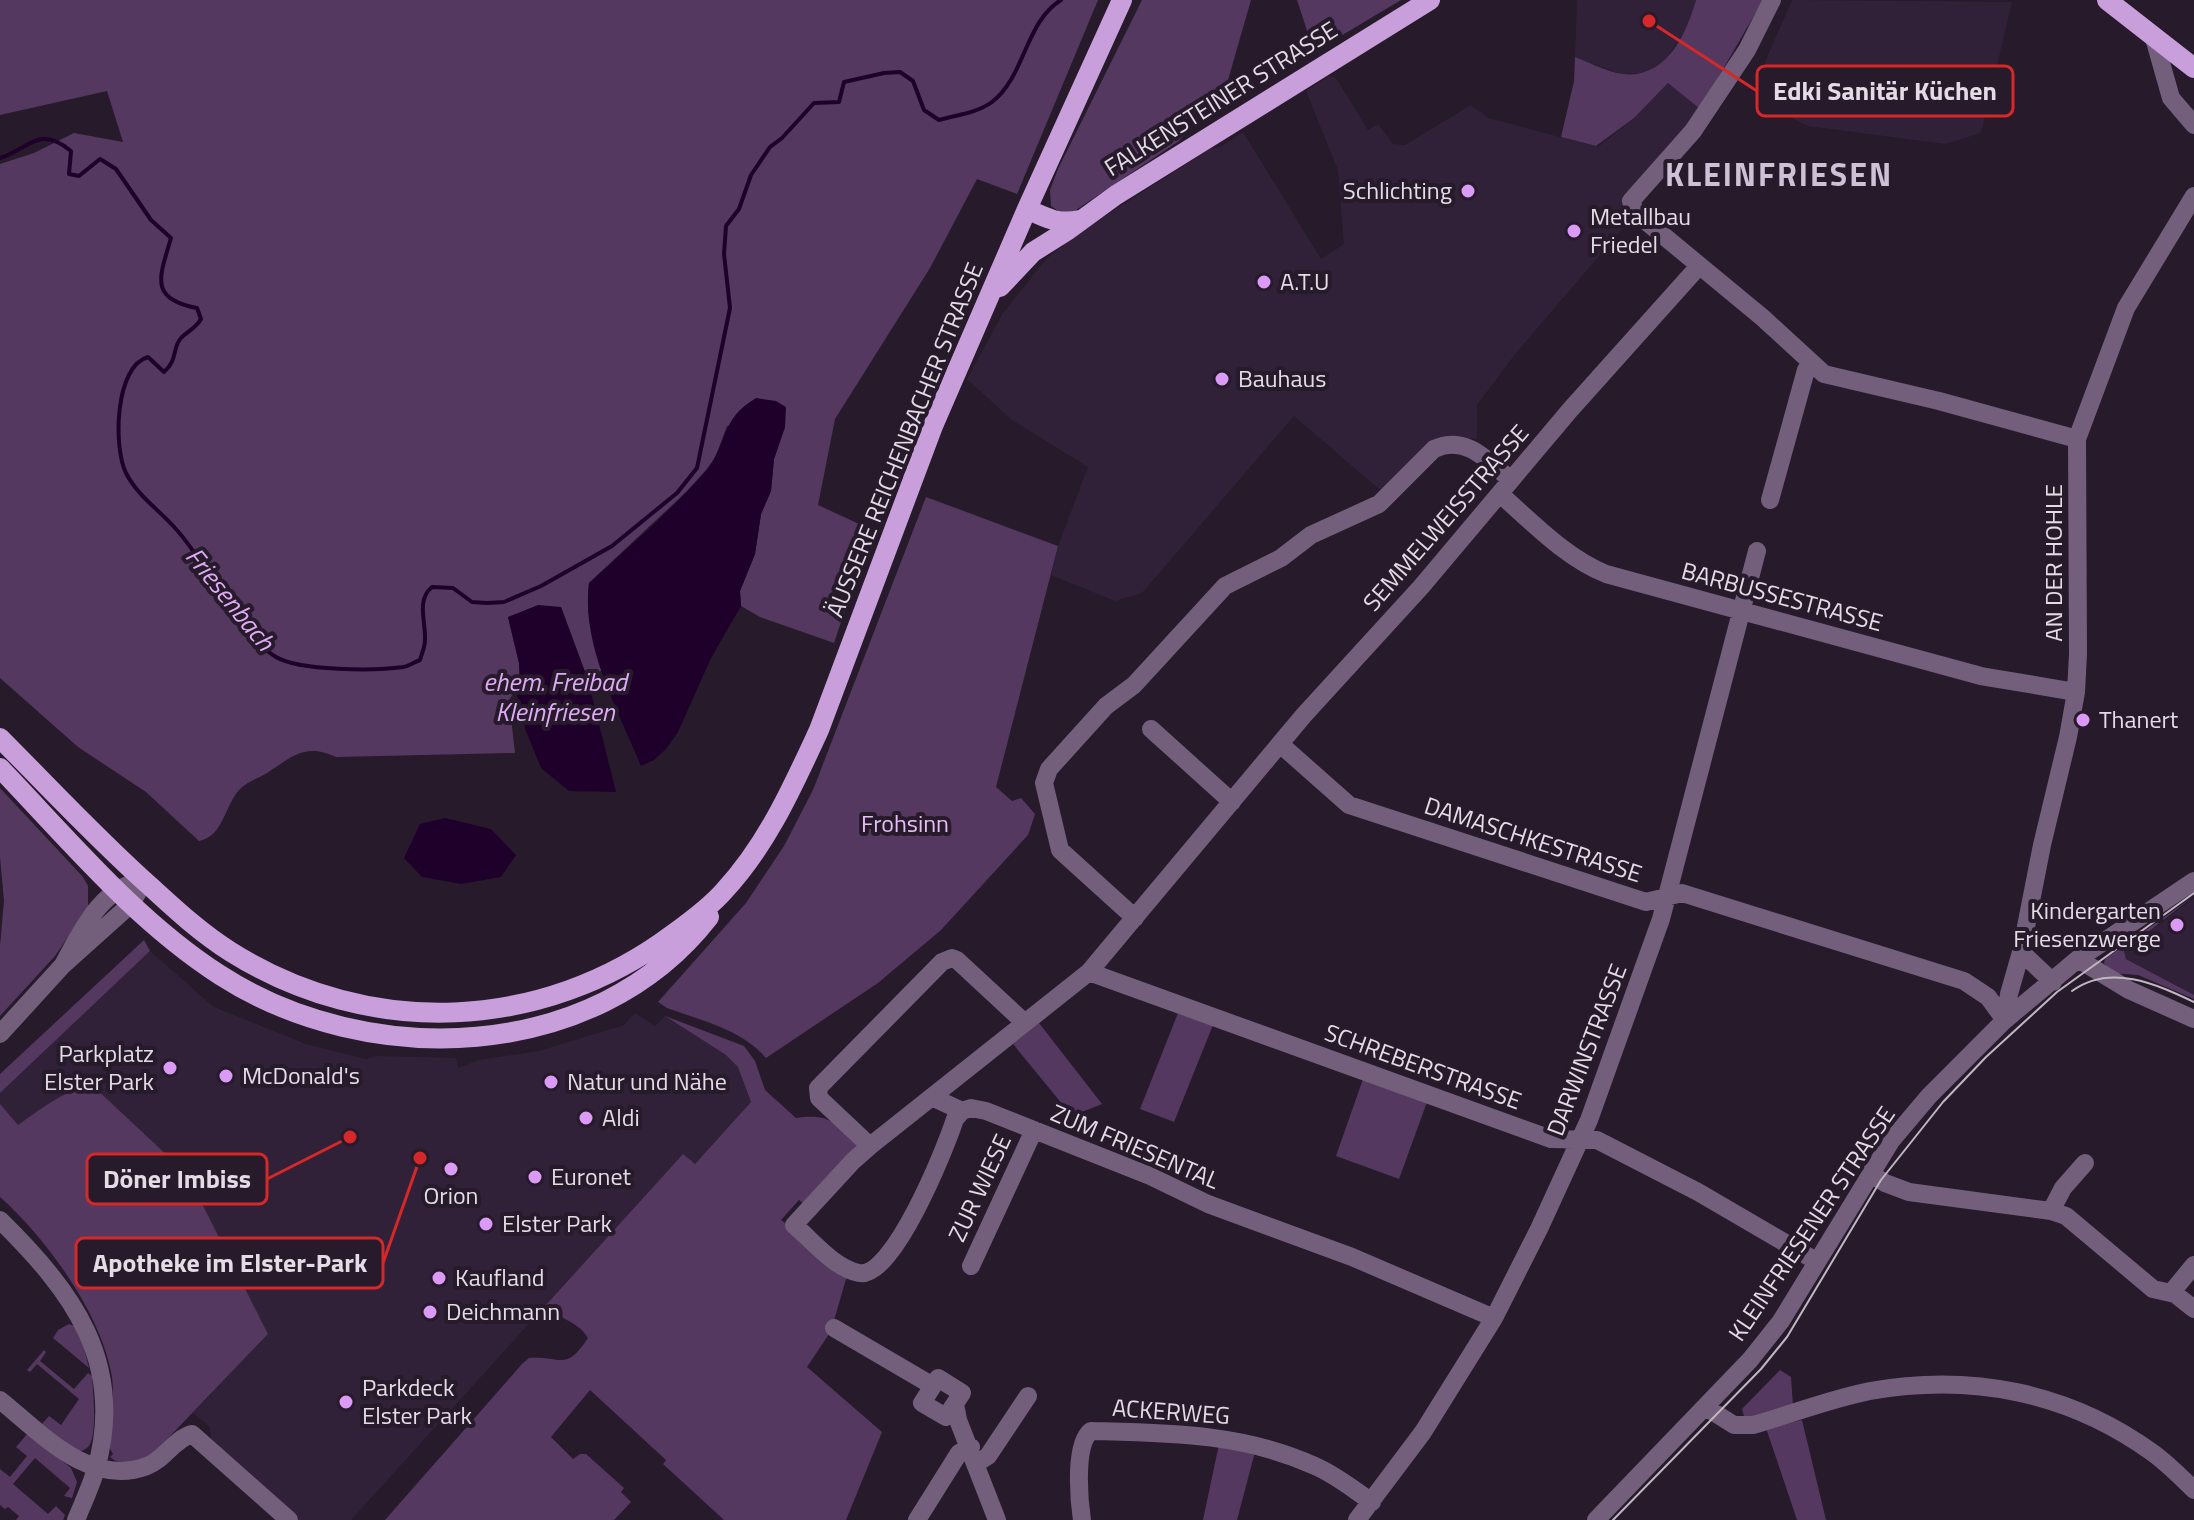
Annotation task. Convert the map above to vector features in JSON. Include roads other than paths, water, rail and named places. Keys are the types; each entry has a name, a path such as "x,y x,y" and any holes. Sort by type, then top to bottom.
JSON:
{"main road":[{"name":"ÄUSSERE REICHENBACHER STRASSE","path":"0,768 116,890 179,946 241,988 287,1009 345,1028 398,1036 451,1039 502,1035 535,1028 604,1001 654,972 696,933 749,859 780,810 819,730 933,426 1122,0"},
{"name":"FALKENSTEINER STRASSE","path":"987,303 1026,258 1081,219 1430,0"},
{"path":"2107,0 2194,68"},
{"path":"1027,209 1054,221 1068,223 1081,219"},
{"path":"1019,228 1041,239 1052,240"},
{"name":"ÄUSSERE REICHENBACHER STRASSE","path":"0,738 144,881 229,951 291,983 361,1005 431,1013 482,1012 557,995 628,964 662,942 724,892"}],"street":[{"path":"1772,0 1747,50 1693,131 1631,201 1636,213 1763,318 1824,374 1939,401 2077,439"},
{"path":"2154,38 2171,98 2194,125"},
{"name":"AN DER HOHLE","path":"2005,1020 2076,692 2077,439 2126,308 2194,196"},
{"name":"SEMMELWEISSTRASSE","path":"934,1098 1089,972 1280,744 1699,266"},
{"path":"1770,500 1806,370 1812,365"},
{"name":"BARBUSSESTRASSE","path":"1135,918 1060,850 1044,783 1049,769 1106,706 1134,685 1225,586 1281,558 1311,535 1379,504 1434,449 1444,444 1469,447 1565,550 1594,569 1981,676 2076,692"},
{"name":"DARWINSTRASSE","path":"1357,1520 1423,1432 1494,1318 1579,1140 1620,1038 1661,919 1757,551"},
{"path":"1151,729 1232,802"},
{"name":"DAMASCHKESTRASSE","path":"1280,744 1349,805 1646,902 1682,893 1964,981 1988,997 2005,1020"},
{"path":"63,965 95,913 116,890 144,881"},
{"path":"0,1034 63,965 131,904 144,881"},
{"name":"KLEINFRIESENER STRASSE","path":"1596,1520 1707,1408 1781,1321 1891,1141 1929,1096 2005,1020 2078,959 2194,881"},
{"path":"2021,952 2053,982"},
{"path":"870,1146 819,1098 818,1088 942,962 952,958 957,960 1025,1023"},
{"path":"2078,959 2129,990 2194,1019"},
{"name":"SCHREBERSTRASSE","path":"1089,972 1551,1139 1597,1140 1816,1261"},
{"path":"934,1098 853,1161 794,1225 847,1269 864,1274 871,1271 900,1238 914,1216 955,1119 962,1111"},
{"name":"ZUM FRIESENTAL","path":"934,1098 962,1111 971,1108 986,1111 1150,1176 1208,1204 1352,1257 1494,1318"},
{"name":"ZUR WIESE","path":"971,1266 1034,1130"},
{"path":"2051,1211 2063,1188 2085,1163"},
{"path":"1870,1173 1885,1183 1909,1192 2051,1211 2075,1222 2153,1289 2171,1293 2194,1309"},
{"path":"0,1220 75,1306 93,1342 101,1368 102,1436 96,1469 76,1520"},
{"path":"2171,1293 2194,1265"},
{"path":"834,1328 933,1386 922,1403 946,1417 955,1404 958,1420 997,1520"},
{"path":"1707,1408 1734,1425 1753,1425 1870,1391 1950,1382 1984,1386 2039,1396 2092,1416 2157,1455 2194,1490"},
{"path":"917,1520 959,1453 988,1456 1028,1396"},
{"path":"0,1400 68,1455 96,1469 136,1470 151,1465 185,1436 192,1434 289,1520"},
{"name":"ACKERWEG","path":"1082,1520 1080,1465 1084,1438 1091,1431 1187,1433 1249,1443 1316,1466 1372,1502"}],"water":[{"path":"756,398 776,401 786,407 785,427 774,459 771,491 761,514 755,554 740,591 741,606 711,658 678,732 666,749 641,766 596,654 588,607 589,583 692,487 713,461 730,423 744,406"},
{"name":"ehem. Freibad Kleinfriesen","path":"538,605 561,607 588,680 616,792 569,791 541,768 526,731 516,692 520,683 519,663 508,617"},
{"path":"445,818 491,829 516,855 501,877 461,884 422,877 404,858 420,824"}],"waterway":[{"name":"Friesenbach","path":"0,158 42,139 60,143 71,151 69,174 79,176 100,159 116,169 151,220 171,238 161,274 164,292 181,304 197,308 201,319 178,342 171,363 164,372 148,357 137,364 129,375 120,409 122,461 136,488 187,543 248,632 276,657 287,662 357,669 403,667 420,660 425,643 424,598 432,587 453,588 472,602 487,603 504,602 541,586 612,546 677,493 697,468 730,308 724,254 726,226 739,209 751,175 770,147 814,103 839,102 844,82 884,73 900,72 913,81 924,110 939,120 986,106 1012,79 1040,22 1061,0"}],"tram line":[{"path":"1613,1520 1761,1369 1787,1337 1881,1180 1943,1102 1986,1057 2057,992 2194,893"},
{"path":"2072,991 2102,978 2117,977 2149,983 2194,1002"}],"place":[{"name":"Edki Sanitär Küchen","path":"1649,21"},
{"name":"Schlichting","path":"1468,191"},
{"name":"Metallbau Friedel","path":"1574,231"},
{"name":"A.T.U","path":"1264,282"},
{"name":"Bauhaus","path":"1222,379"},
{"name":"Thanert","path":"2083,720"},
{"name":"Kindergarten Friesenzwerge","path":"2177,925"},
{"name":"Parkplatz Elster Park","path":"170,1068"},
{"name":"McDonald's","path":"226,1076"},
{"name":"Natur und Nähe","path":"551,1082"},
{"name":"Aldi","path":"586,1118"},
{"name":"Döner Imbiss","path":"350,1137"},
{"name":"Apotheke im Elster-Park","path":"420,1158"},
{"name":"Orion","path":"451,1169"},
{"name":"Euronet","path":"535,1177"},
{"name":"Elster Park","path":"486,1224"},
{"name":"Kaufland","path":"439,1278"},
{"name":"Deichmann","path":"430,1312"},
{"name":"Parkdeck Elster Park","path":"346,1402"}],"district":[{"name":"KLEINFRIESEN","path":"1779,175"}],"park label":[{"name":"Frohsinn","path":"905,824"}]}
